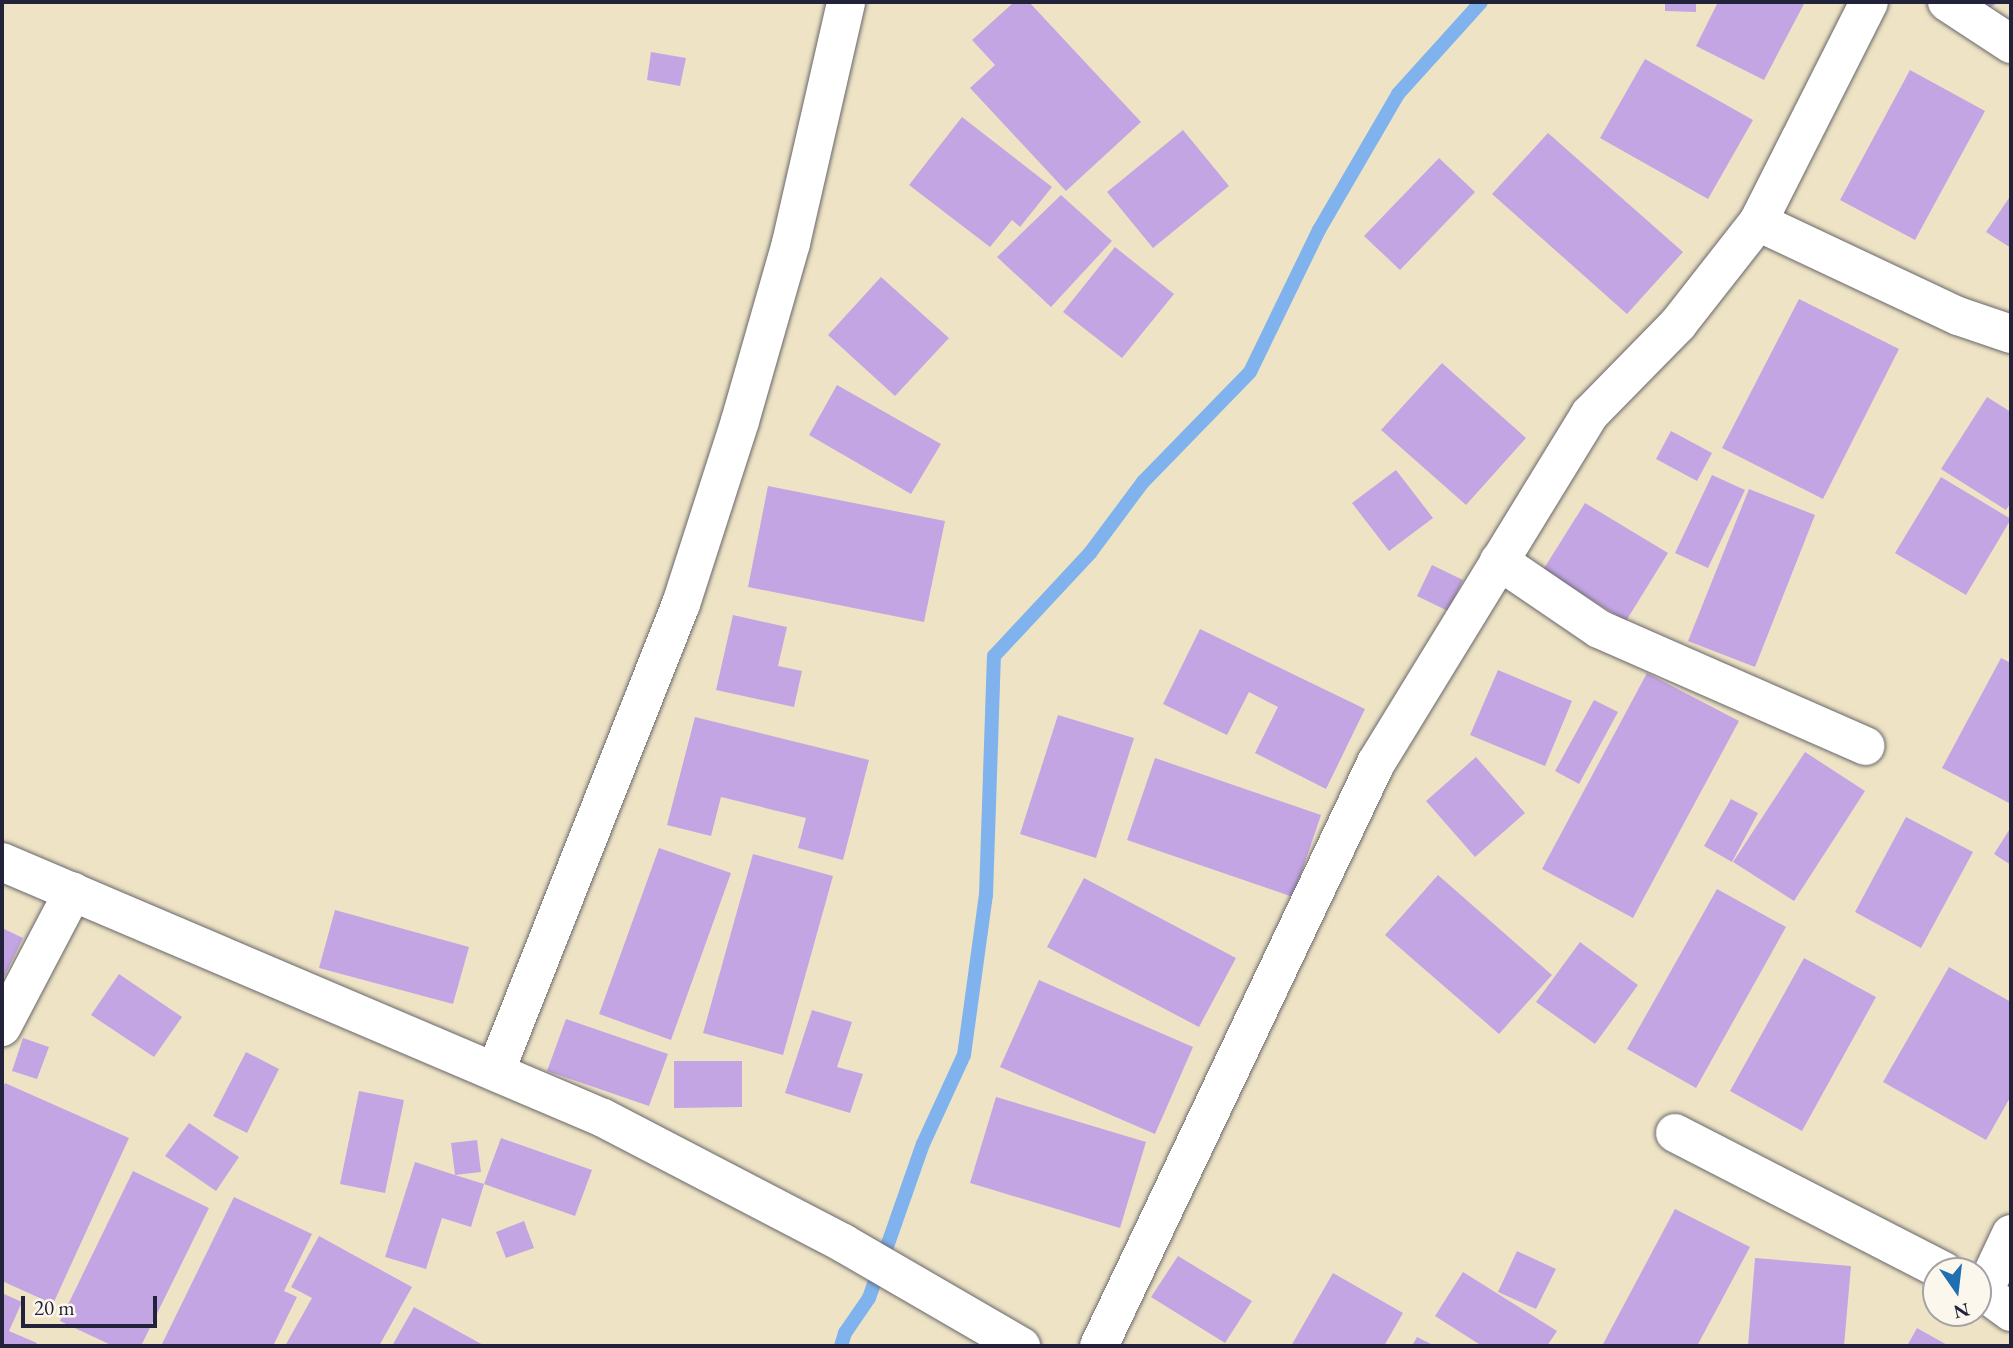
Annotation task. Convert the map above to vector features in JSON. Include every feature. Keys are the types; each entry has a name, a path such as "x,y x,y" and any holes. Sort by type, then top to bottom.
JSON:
{"street":[{"path":"496,1070 681,604 740,421 791,243 846,2"},
{"path":"1099,1346 1376,763 1590,414 1678,324 1758,222 1869,2"},
{"path":"1947,2 2011,44"},
{"path":"1758,222 1958,316 2011,334"},
{"path":"1499,561 1599,629 1865,746"},
{"path":"2,862 496,1070 603,1118 843,1243 1021,1346"},
{"path":"2,1027 73,892"},
{"path":"1675,1133 1922,1260"},
{"path":"1992,1294 2011,1234"}],"building":[{"path":"1014,2 1029,2 1141,122 1066,191 970,88 995,65 972,40"},
{"path":"1665,2 1696,2 1696,12 1665,11"},
{"path":"1718,2 1805,2 1764,80 1696,46"},
{"path":"1976,2 1999,2 1983,12"},
{"path":"651,52 686,58 680,86 647,80"},
{"path":"1645,59 1753,120 1708,199 1600,138"},
{"path":"1910,70 1985,111 1915,240 1840,200"},
{"path":"962,117 1052,187 1020,227 1012,220 990,247 909,185"},
{"path":"1183,130 1229,186 1153,248 1107,192"},
{"path":"1548,133 1683,252 1627,314 1492,194"},
{"path":"1439,158 1475,192 1400,270 1364,236"},
{"path":"1061,195 1112,241 1051,307 997,257"},
{"path":"2011,195 2011,248 1986,232"},
{"path":"1115,247 1174,294 1122,358 1063,312"},
{"path":"881,277 949,338 895,396 828,335"},
{"path":"1799,299 1899,349 1823,499 1722,448"},
{"path":"1442,363 1526,438 1466,505 1381,430"},
{"path":"837,385 941,444 911,494 809,435"},
{"path":"1987,397 2011,412 2011,502 2006,510 1941,469"},
{"path":"1671,431 1712,453 1697,481 1656,459"},
{"path":"1396,470 1433,518 1389,551 1352,503"},
{"path":"1712,475 1745,490 1708,568 1675,553"},
{"path":"1941,477 2011,519 1966,595 1895,553"},
{"path":"768,486 945,521 924,622 748,587"},
{"path":"1749,489 1815,515 1755,667 1688,641"},
{"path":"1585,503 1668,553 1626,621 1543,570"},
{"path":"1432,565 1463,580 1448,611 1417,596"},
{"path":"733,615 787,627 778,666 802,671 794,707 716,690"},
{"path":"1200,629 1365,709 1326,789 1255,753 1278,707 1249,692 1227,735 1163,704"},
{"path":"2001,658 2011,663 2009,803 1942,768"},
{"path":"1498,670 1572,701 1545,766 1470,735"},
{"path":"1647,673 1739,721 1633,918 1542,869"},
{"path":"1594,700 1618,712 1579,784 1555,771"},
{"path":"1058,715 1134,738 1096,858 1020,834"},
{"path":"695,717 869,760 843,860 798,848 806,818 721,797 711,836 667,825"},
{"path":"1805,752 1865,791 1794,901 1733,862"},
{"path":"1476,757 1525,813 1475,857 1426,801"},
{"path":"1155,758 1321,815 1293,897 1127,840"},
{"path":"1731,799 1758,813 1732,862 1704,846"},
{"path":"1906,817 1973,852 1921,948 1855,912"},
{"path":"2011,827 2011,865 1994,854"},
{"path":"659,848 731,873 671,1040 599,1014"},
{"path":"753,854 833,876 783,1055 703,1033"},
{"path":"1438,875 1552,975 1499,1034 1385,935"},
{"path":"1084,878 1236,958 1199,1027 1047,947"},
{"path":"1717,889 1786,927 1696,1088 1627,1049"},
{"path":"335,910 469,947 453,1004 319,968"},
{"path":"2,928 23,938 2,981"},
{"path":"1580,942 1638,985 1595,1044 1536,1002"},
{"path":"1804,958 1876,997 1802,1131 1730,1091"},
{"path":"1949,967 2011,1002 2011,1096 1986,1140 1883,1082"},
{"path":"119,974 182,1017 154,1057 91,1015"},
{"path":"1039,980 1193,1047 1155,1134 1000,1067"},
{"path":"812,1010 852,1022 837,1067 863,1074 850,1113 785,1093"},
{"path":"566,1019 668,1054 649,1106 547,1071"},
{"path":"23,1038 49,1047 37,1079 12,1071"},
{"path":"246,1052 279,1069 247,1133 213,1116"},
{"path":"674,1061 742,1061 742,1107 674,1108"},
{"path":"5,1083 129,1138 53,1304 2,1281 2,1090"},
{"path":"359,1091 404,1100 385,1193 340,1184"},
{"path":"996,1097 1146,1142 1120,1228 970,1183"},
{"path":"189,1123 239,1157 216,1191 165,1156"},
{"path":"501,1138 592,1170 575,1216 484,1184"},
{"path":"477,1140 481,1172 455,1175 451,1143"},
{"path":"415,1162 484,1184 471,1227 442,1218 426,1269 385,1257"},
{"path":"133,1171 209,1208 141,1346 113,1346 60,1321"},
{"path":"234,1197 312,1234 284,1291 297,1297 273,1346 161,1346"},
{"path":"1675,1209 1750,1247 1697,1346 1602,1346"},
{"path":"524,1221 534,1248 506,1258 496,1232"},
{"path":"319,1236 412,1287 379,1346 285,1346 312,1298 291,1287"},
{"path":"1517,1251 1556,1269 1536,1309 1498,1292"},
{"path":"1178,1256 1252,1301 1225,1343 1151,1297"},
{"path":"1755,1258 1851,1266 1844,1346 1748,1346"},
{"path":"1463,1272 1557,1331 1547,1346 1482,1346 1435,1316"},
{"path":"1333,1273 1403,1313 1384,1346 1291,1346"},
{"path":"2,1293 22,1302 9,1331 37,1343 36,1346 2,1346"},
{"path":"414,1307 485,1346 392,1346"},
{"path":"1917,1328 1949,1346 1907,1346"},
{"path":"1417,1337 1435,1346 1412,1346"}],"waterway":[{"path":"841,1346 845,1333 869,1298 923,1144 964,1055 986,895 994,656 1090,553 1143,482 1250,372 1319,230 1398,94 1481,2"}]}
